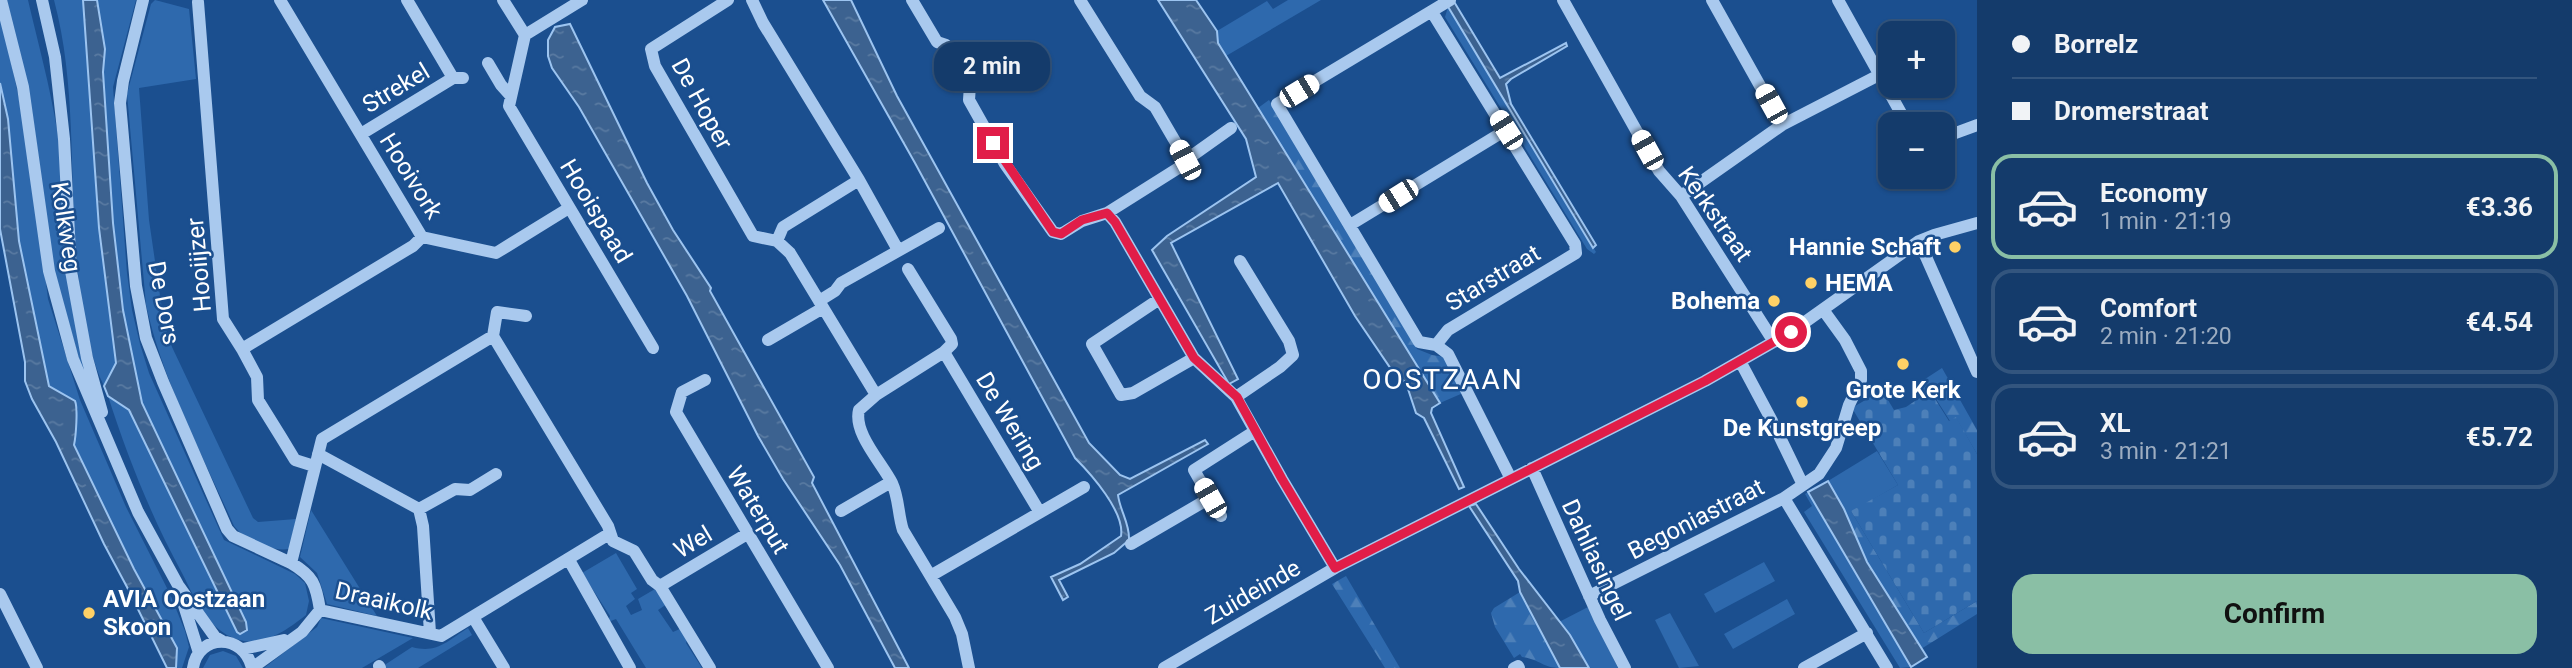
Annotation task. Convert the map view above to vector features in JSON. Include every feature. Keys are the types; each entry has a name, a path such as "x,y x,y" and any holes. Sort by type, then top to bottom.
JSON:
{"street":[{"name":"Kolkweg","path":"1,0 23,87 50,271 72,359 138,512 178,585 215,637 222,641"},
{"name":"Kolkweg","path":"42,0 55,57 64,139 69,248 77,304 87,358 114,453"},
{"name":"De Dors","path":"144,0 120,103 136,286 146,338 227,529 233,536 291,564"},
{"name":"Hooivork","path":"280,0 422,237 496,253 569,208"},
{"name":"Strekel","path":"361,134 458,78 407,0"},
{"path":"503,0 524,35 510,95"},
{"path":"524,35 582,0"},
{"name":"De Hoper","path":"728,0 651,49 655,66 753,236 777,241 789,253 821,304"},
{"path":"752,0 763,23 859,180 898,250"},
{"path":"912,0 937,42 946,45 970,85 969,100 999,154 1053,232 1061,234 1082,220 1107,213 1180,167 1185,160 1231,128"},
{"path":"1080,0 1140,96 1155,107 1185,160"},
{"name":"Kerkstraat","path":"1563,0 1659,172 1681,196 1774,342"},
{"path":"1712,0 1782,125"},
{"path":"1838,0 1878,73"},
{"name":"Hooiijzer","path":"197,1 223,319 242,349"},
{"path":"1350,225 1506,130 1441,5 1277,104 1419,342 1436,345 1448,354 1511,479"},
{"name":"Hooispaad","path":"488,63 510,95 509,107 653,348"},
{"path":"1681,196 1782,125 1878,76"},
{"path":"1955,133 1977,125"},
{"name":"Starstraat","path":"1436,345 1448,330 1576,253 1575,244 1506,130"},
{"path":"777,241 783,227 859,180"},
{"path":"1107,213 1115,222 1194,358 1237,397 1335,568"},
{"name":"Zuideinde","path":"1164,668 1335,568 1705,381 1774,342 1824,311 1919,241 1977,223"},
{"path":"768,340 821,304 841,283 939,228"},
{"path":"419,509 316,460 295,460 258,400 257,377 242,349 413,246 422,237"},
{"path":"1919,241 1977,372"},
{"path":"1237,397 1293,355 1289,341 1240,261"},
{"name":"De Wering","path":"908,268 951,339 951,344 944,352 1039,511"},
{"path":"1158,300 1092,344 1121,395 1133,393 1194,358"},
{"path":"821,304 876,395"},
{"name":"Begoniastraat","path":"1589,596 1784,498 1819,474 1836,448 1849,405 1861,380 1861,371 1845,341 1824,311"},
{"path":"526,316 497,312 493,336 608,526 613,541 634,551 652,580 660,586 710,668"},
{"path":"291,564 322,439 493,336"},
{"path":"944,352 876,395 859,410 858,422 869,447 891,482 903,530 955,617 962,634 969,668"},
{"path":"1740,361 1803,485"},
{"name":"Waterput","path":"705,380 682,392 676,412 828,668"},
{"path":"1221,516 1194,470 1255,432"},
{"name":"Dahliasingel","path":"1532,468 1589,596 1625,668"},
{"path":"419,509 455,489 470,490 496,474"},
{"path":"841,511 891,482"},
{"path":"932,575 1084,487"},
{"path":"1131,544 1210,498"},
{"path":"1784,498 1887,668"},
{"path":"419,509 423,526 430,633"},
{"name":"Draaikolk","path":"291,564 309,573 317,592 320,610 441,636 609,534"},
{"name":"Wel","path":"660,586 747,534"},
{"path":"569,560 630,668"},
{"name":"Kolkweg","path":"178,585 199,653"},
{"path":"0,594 37,668"},
{"path":"193,668 199,653 208,645 222,641 243,649 252,668 302,632 320,610"},
{"path":"473,617 504,668"},
{"path":"1804,668 1867,633"},
{"path":"243,649 294,637"}],"green space":[{"path":"7,0 28,0 51,97 60,157 68,278 90,383 86,384 54,271 32,111"},
{"path":"54,0 83,0 99,228 116,363 104,386 91,349 78,271 67,77"},
{"path":"97,0 136,0 113,87 127,273 132,310 149,373 224,540 295,574 305,583 309,601 306,615 285,630 260,641 244,641 227,635 207,618 199,606 150,508 108,396 129,409 240,634 246,630 246,622 142,403 123,310 113,223 103,72 105,49"},
{"path":"155,0 189,9 196,79 139,88 149,220 164,323 172,347 253,518 258,522 296,519 289,549 274,549 259,544 234,526 173,390 153,334 146,305 127,94 151,4"},
{"path":"1288,0 1321,0 1226,56 1218,43 1217,31 1267,1 1273,9"},
{"path":"1448,7 1596,252 1594,254 1587,249 1445,17"},
{"path":"0,11 29,145 48,299 80,400 126,507 170,594 185,631 189,647 182,668 176,668 177,648 134,569 74,444 78,409 49,386 19,241 8,119 0,83"},
{"path":"1269,100 1417,349 1445,357 1463,393 1440,403 1258,108"},
{"path":"1942,368 1977,430 1977,454 1956,418 1950,421 1931,391 1925,394 1919,383"},
{"path":"1882,390 1894,410 1906,407 1930,391 1949,421 1956,417 1977,454 1977,601 1924,633 1851,511 1898,485 1852,408"},
{"path":"1877,451 1898,485 1846,515 1828,481"},
{"path":"1808,492 1911,667 1900,668 1804,512 1812,506 1805,494"},
{"path":"311,510 377,616 327,604 317,573 300,557"},
{"path":"1851,511 1924,633 1977,601 1977,614 1921,649 1867,562 1846,515"},
{"path":"616,553 637,589 631,593 635,599 626,606 631,615 642,610 638,599 655,589 667,604 658,610 673,632 682,628 688,638 686,643 702,668 646,668 616,619 608,622 610,616 582,573"},
{"path":"1764,562 1775,581 1715,613 1704,594"},
{"path":"1346,576 1400,668 1385,668 1332,584"},
{"path":"1520,592 1560,668 1549,667 1520,654 1514,658 1495,627 1491,613 1494,608"},
{"path":"1787,599 1795,614 1733,649 1724,634"},
{"path":"1588,607 1618,668 1589,668 1570,635 1559,622"},
{"path":"1670,613 1699,666 1679,668 1655,620"},
{"path":"321,618 413,638 362,668 264,668 317,627"},
{"path":"468,628 472,635 418,668 383,666 412,647 435,647 448,642"},
{"path":"223,651 236,656 243,668 203,668 210,655"}],"water":[{"path":"83,0 97,0 105,49 103,72 113,223 123,310 142,403 246,622 247,630 240,634 129,410 108,396 104,386 116,363 99,228"},
{"path":"823,0 851,0 897,96 1089,443 1120,475 1130,479 1205,440 1208,444 1118,495 1129,540 1114,553 1059,580 1068,597 1063,600 1051,577 1080,564 1121,536 1118,516 1106,494 1075,458"},
{"path":"1158,0 1196,0 1217,31 1218,43 1440,403 1432,408 1431,413 1464,487 1459,489 1424,418 1416,413 1406,383 1391,369 1355,316 1278,183 1171,243 1238,379 1229,384 1152,250 1167,236 1256,177 1246,139"},
{"path":"1444,0 1453,0 1500,78 1566,43 1567,46 1506,84 1511,104 1596,245 1593,248"},
{"path":"570,24 647,183 673,230 711,288 710,291 814,477 812,483 909,668 895,668 840,565 758,436 687,296 579,107 552,68 548,56 548,40 555,27"},
{"path":"0,83 8,119 19,241 49,386 75,401 77,416 74,445 134,569 177,648 176,668 167,668 25,381 25,362 0,229"},
{"path":"1828,481 1844,509 1867,562 1927,657 1911,667 1808,492"},
{"path":"1476,504 1519,569 1570,635 1589,668 1560,668 1520,592 1518,581 1469,506"}],"place":[{"name":"Hannie Schaft","path":"1955,247"},
{"name":"HEMA","path":"1811,283"},
{"name":"Bohema","path":"1774,301"},
{"name":"Grote Kerk","path":"1903,364"},
{"name":"De Kunstgreep","path":"1802,402"},
{"name":"AVIA Oostzaan Skoon","path":"89,613"}],"district":[{"name":"OOSTZAAN","path":"1443,379"}],"route":[{"path":"993,143 1053,232 1061,234 1082,220 1107,213 1115,222 1194,358 1237,397 1335,568 1705,381 1791,332"}]}
